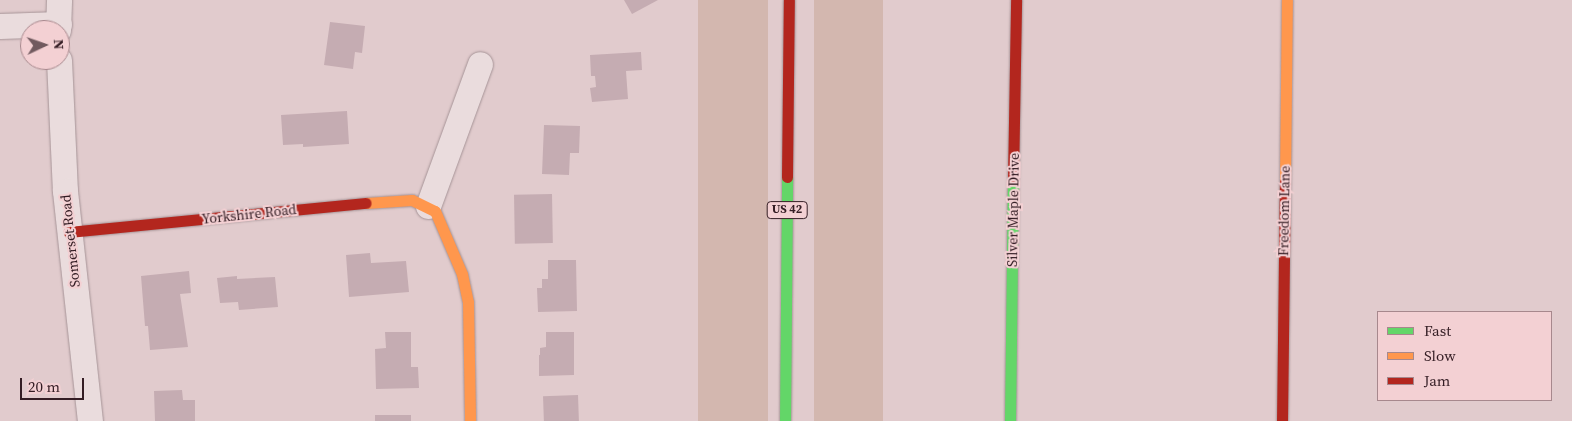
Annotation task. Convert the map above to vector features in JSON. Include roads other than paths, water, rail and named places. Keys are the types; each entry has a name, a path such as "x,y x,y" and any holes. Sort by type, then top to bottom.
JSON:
{"main road":[{"name":"US 42","path":"785,421 789,0"},
{"name":"Silver Maple Drive","path":"1010,421 1016,0"},
{"name":"Freedom Lane","path":"1282,421 1287,0"},
{"name":"Yorkshire Road","path":"69,232 392,200 412,200 428,206"},
{"path":"428,206 435,211 462,274 468,302 470,421"}],"street":[{"path":"58,20 59,0"},
{"path":"0,26 20,26"},
{"path":"428,206 480,64"},
{"name":"Somerset Road","path":"60,70 69,232 90,421"}]}
